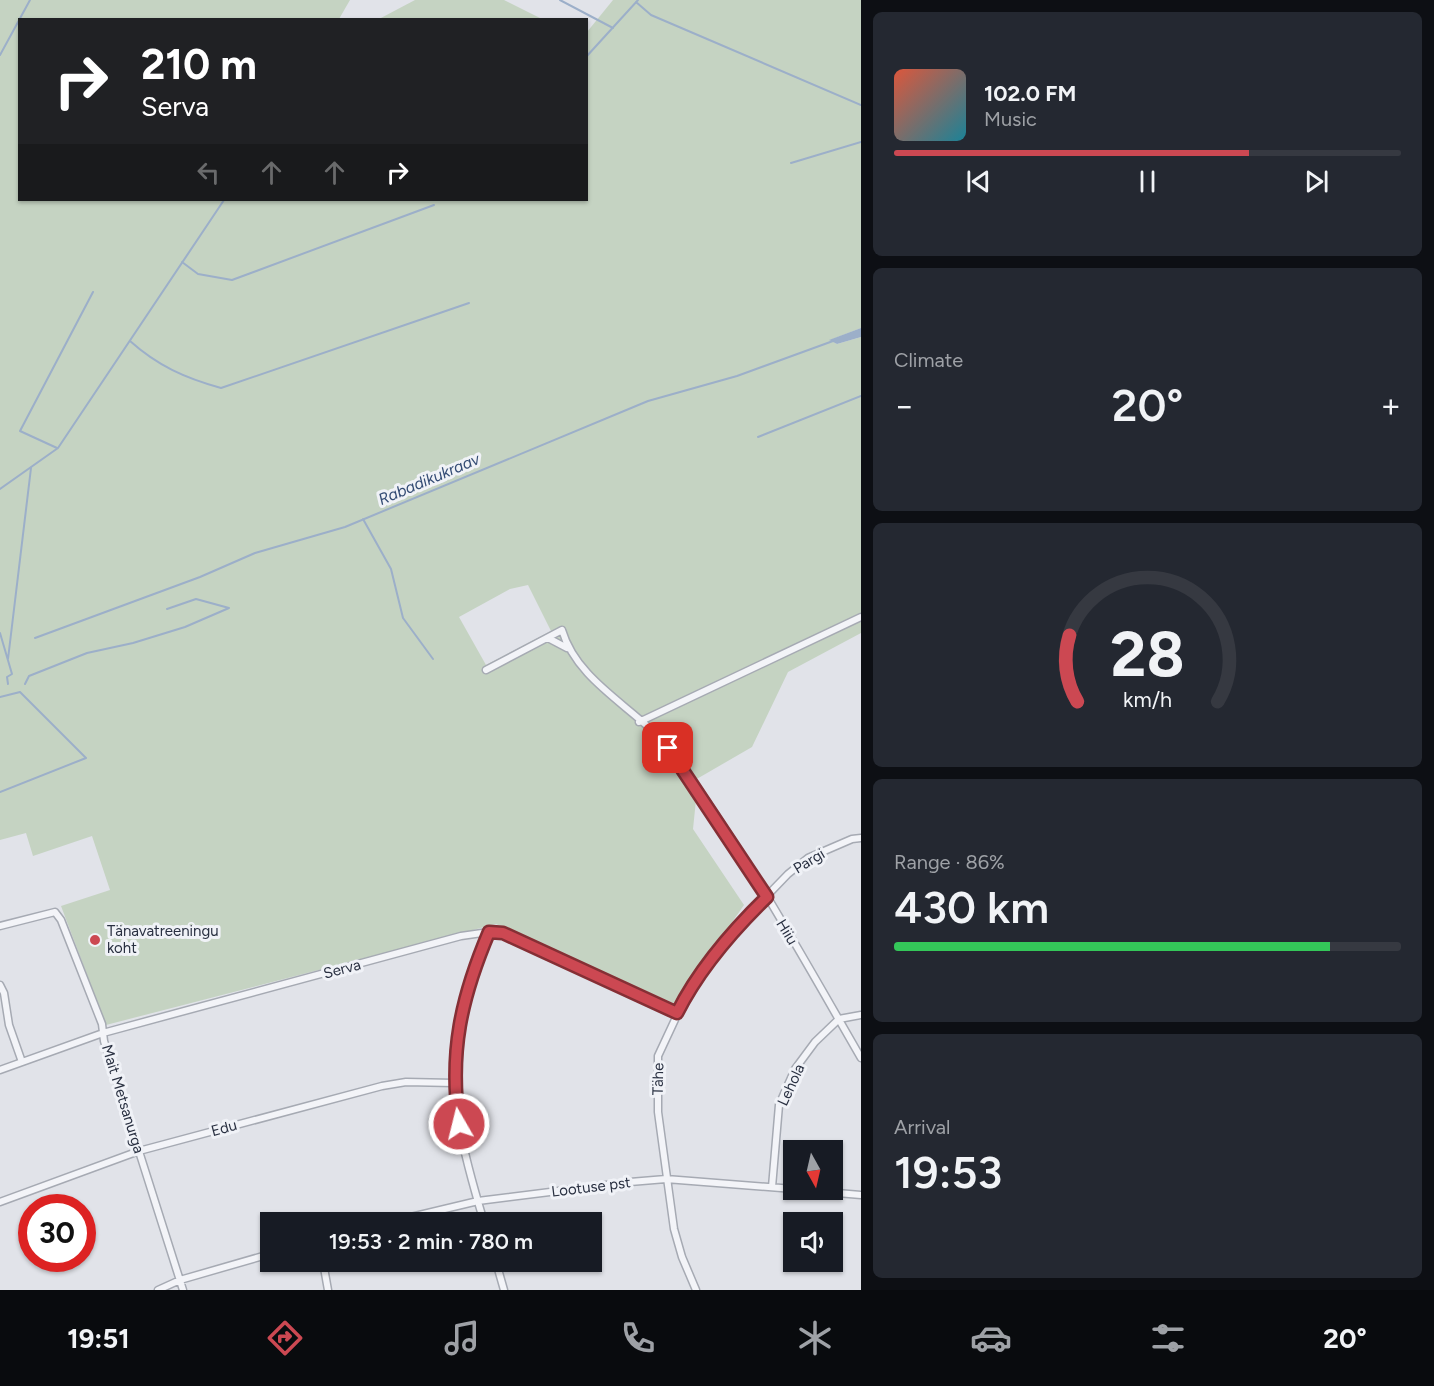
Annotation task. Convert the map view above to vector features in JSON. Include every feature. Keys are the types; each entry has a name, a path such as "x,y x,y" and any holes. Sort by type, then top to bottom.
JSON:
{"street":[{"path":"639,722 861,617"},
{"name":"Hiiu","path":"548,638 562,630 568,648 585,669 668,748 767,897 861,1058"},
{"path":"486,670 548,638"},
{"name":"Hiiu","path":"548,638 568,648"},
{"name":"Pargi","path":"767,897 788,874 808,858 852,838 861,838"},
{"name":"Tähe","path":"696,1290 679,1250 666,1179 658,1112 658,1056 686,996 722,945 767,897"},
{"name":"Mait Metsanurga","path":"0,926 55,912 61,920 102,1024 183,1290"},
{"path":"481,1212 459,1124 454,1083 458,1025 470,978 489,932"},
{"name":"Serva","path":"0,1070 103,1033 461,936 489,932 503,933 677,1013"},
{"path":"0,985 4,993 9,1025 22,1062"},
{"path":"838,1019 861,1015"},
{"name":"Lehola","path":"772,1187 779,1105 795,1069 815,1042 838,1019"},
{"name":"Edu","path":"0,1202 139,1151 382,1086 406,1082 454,1083"},
{"name":"Lootuse pst","path":"432,1212 478,1201 666,1179 783,1188"},
{"path":"843,1193 861,1195"},
{"path":"158,1290 180,1280 260,1257"},
{"path":"325,1272 328,1290"},
{"path":"499,1272 504,1290"}],"green space":[{"path":"0,0 350,0 340,18 18,18 18,201 588,201 588,31 613,0 861,0 861,328 830,340 837,344 861,337 861,633 788,672 752,747 695,780 691,787 696,800 693,829 744,905 675,1004 496,924 106,1025 61,906 110,890 92,836 33,856 26,833 0,840","holes":["528,585 551,631 486,665 459,617 510,589"]},
{"path":"415,0 504,0 540,18 381,18"}],"water":[{"path":"861,328 861,337 837,344 829,340"}],"waterway":[{"path":"20,18 30,0"},
{"path":"560,0 613,28"},
{"path":"588,55 638,0"},
{"path":"636,2 651,15 861,105"},
{"path":"0,55 18,22"},
{"path":"791,163 861,142"},
{"path":"0,489 58,448 223,201"},
{"path":"182,262 198,274 232,280 434,205"},
{"path":"57,448 20,431 93,292"},
{"path":"130,341 173,370 221,388 469,303"},
{"name":"Rabadikukraav","path":"35,638 200,577 255,553 345,527 648,401 737,376 833,341"},
{"path":"758,437 861,396"},
{"path":"8,659 31,468"},
{"path":"363,519 391,569 403,618 433,659"},
{"path":"25,684 29,676 87,653 133,643 185,627 229,608 196,599 167,609"},
{"path":"0,633 12,674 7,677 8,684"},
{"path":"0,697 20,692 86,758 0,792"}],"place":[{"name":"Tänavatreeningu koht","path":"95,940"}],"route":[{"path":"459,1124 454,1083 458,1025 470,978 489,932 503,933 677,1013 686,996 722,945 767,897 668,748"}]}
